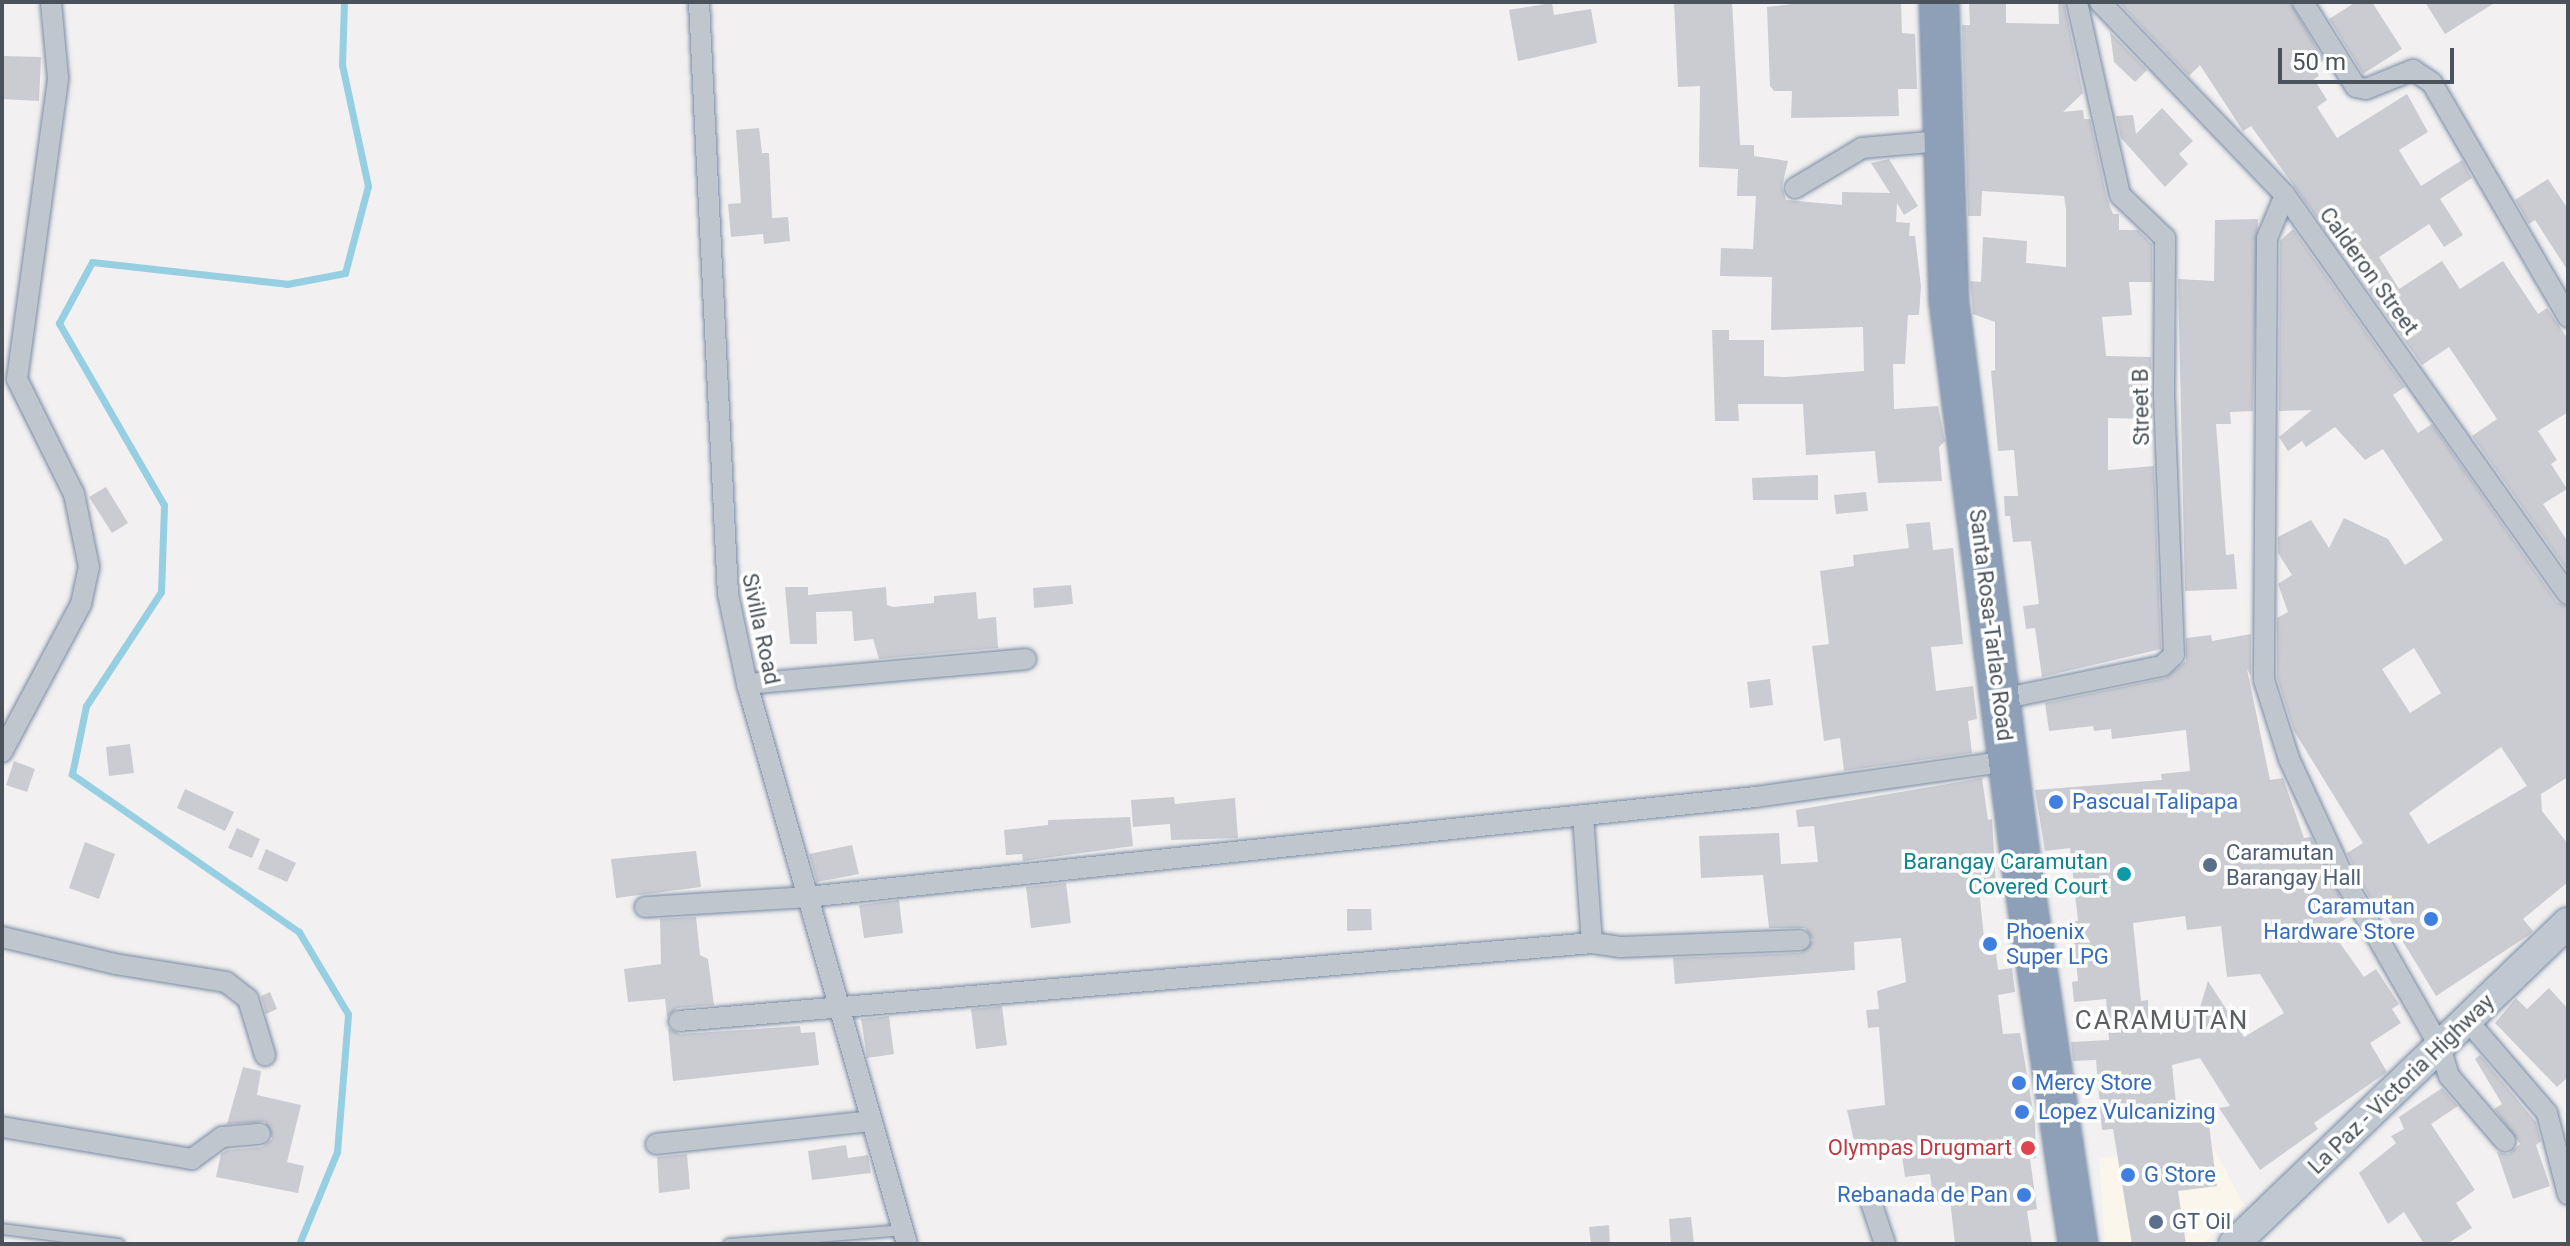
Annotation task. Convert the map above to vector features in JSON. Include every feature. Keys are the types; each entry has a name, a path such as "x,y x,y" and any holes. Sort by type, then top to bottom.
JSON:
{"highway":[{"name":"Santa Rosa-Tarlac Road","path":"1939,2 1941,141 1949,302 2009,761 2078,1244"}],"main road":[{"name":"La Paz - Victoria Highway","path":"2234,1244 2568,923"}],"street":[{"path":"2,752 81,604 89,567 74,494 17,379 58,78 51,2"},
{"name":"Sivilla Road","path":"699,2 717,299 724,569 747,684 904,1237"},
{"name":"Street B","path":"2001,699 2162,666 2174,655 2166,469 2165,238 2120,195 2077,2"},
{"name":"Calderon Street","path":"2100,2 2285,195 2568,594"},
{"path":"2303,2 2356,87 2366,89 2413,70 2432,83 2568,317"},
{"path":"1795,188 1862,148 1941,141"},
{"path":"2285,195 2267,238 2264,680 2289,759 2323,834 2440,1047 2449,1076 2505,1141"},
{"path":"747,684 1026,659"},
{"path":"645,907 807,897 1583,815 2009,761"},
{"path":"1583,815 1592,943"},
{"path":"2,937 115,964 226,982 248,999 265,1055"},
{"path":"679,1021 837,1004 1592,943 1619,947 1800,940"},
{"path":"2467,1020 2547,1113 2568,1194"},
{"path":"656,1144 870,1121"},
{"path":"2,1127 192,1159 222,1137 260,1134"},
{"path":"1871,1202 1885,1244"}],"lane":[{"path":"2,1229 119,1244"},
{"path":"729,1244 904,1237"}],"shaded area":[{"path":"2211,1143 2244,1205 2203,1244 2105,1244 2099,1158"}],"building":[{"path":"1674,2 1732,2 1740,145 1754,145 1754,156 1788,161 1782,187 1786,200 1842,205 1842,192 1890,193 1871,163 1889,159 1918,206 1904,215 1897,203 1896,222 1910,223 1909,236 1915,236 1921,286 1919,315 1908,315 1905,364 1893,364 1894,409 1938,406 1945,441 1939,447 1942,481 1878,483 1875,451 1806,455 1803,404 1738,404 1739,421 1715,421 1712,330 1729,330 1729,340 1764,340 1764,376 1786,377 1864,371 1863,327 1771,330 1772,277 1720,276 1721,248 1753,249 1756,196 1737,196 1738,169 1699,167 1700,86 1678,87"},
{"path":"1809,2 1901,2 1902,33 1915,34 1917,89 1898,89 1899,116 1791,118 1792,91 1774,91 1770,86 1767,7"},
{"path":"1969,2 2006,2 2006,23 2059,24 2058,2 2064,2 2083,93 2063,112 2083,110 2084,119 2090,119 2107,198 2113,214 2119,214 2119,230 2138,230 2152,244 2152,282 2129,282 2132,315 2102,317 2106,356 2151,357 2152,419 2108,418 2108,470 2154,466 2161,649 2042,677 2035,628 2026,629 2023,606 2039,604 2031,541 2013,542 2010,516 2005,516 2004,496 2018,496 2014,450 1998,451 1991,371 1995,370 1995,322 1973,314 1970,281 1981,282 1983,237 2027,241 2026,263 2066,267 2066,209 2064,196 1982,191 1981,216 1968,216 1962,25 1970,25"},
{"path":"2118,2 2290,2 2324,60 2313,67 2319,76 2314,79 2327,100 2317,107 2337,138 2407,94 2428,132 2399,150 2421,186 2462,160 2472,178 2440,199 2463,235 2444,247 2429,224 2379,257 2399,289 2442,261 2460,289 2503,261 2538,314 2547,308 2568,339 2568,412 2538,431 2557,460 2551,464 2567,489 2543,504 2568,542 2568,572 2472,436 2497,419 2449,347 2422,365 2251,126 2243,131 2200,65 2189,76"},
{"path":"2356,2 2372,2 2402,49 2363,74 2329,19"},
{"path":"2425,2 2496,2 2445,34"},
{"path":"1552,3 1554,15 1591,9 1597,43 1518,61 1509,10"},
{"path":"2110,32 2147,70 2135,82 2114,62"},
{"path":"4,56 41,57 39,101 3,99"},
{"path":"2162,108 2193,141 2179,154 2188,164 2165,187 2121,138 2116,116 2133,115 2136,134"},
{"path":"759,128 762,153 769,153 772,218 788,217 790,241 764,244 763,234 731,237 728,204 741,203 736,130"},
{"path":"2548,179 2568,209 2568,271 2535,220 2529,224 2515,200"},
{"path":"2258,219 2253,411 2230,412 2231,424 2216,424 2226,555 2234,554 2237,589 2185,591 2178,279 2214,281 2215,220"},
{"path":"2293,229 2405,387 2393,395 2418,433 2432,424 2557,602 2568,607 2568,777 2541,794 2542,811 2568,844 2568,882 2523,919 2533,931 2529,935 2436,996 2377,899 2372,902 2359,878 2347,853 2363,843 2294,731 2277,678 2277,618 2288,612 2278,584 2292,575 2278,553 2278,537 2311,520 2329,548 2344,518 2388,539 2405,565 2443,540 2383,449 2365,460 2335,427 2306,447 2302,441 2288,451 2279,437 2312,410 2279,411 2280,241","holes":["2414,648 2441,693 2410,713 2382,669","2501,747 2527,786 2428,844 2409,813"]},
{"path":"1818,475 1818,500 1753,500 1752,478"},
{"path":"106,487 128,523 112,533 89,497"},
{"path":"1866,492 1868,511 1836,514 1834,495"},
{"path":"1930,522 1933,550 1953,548 1963,644 1931,647 1936,691 1973,686 1977,719 1968,721 1972,753 1844,771 1840,738 1824,741 1812,646 1829,644 1820,571 1854,566 1853,555 1909,548 1906,524"},
{"path":"1071,585 1073,604 1034,608 1033,588"},
{"path":"785,587 808,587 808,595 886,587 887,605 893,607 934,603 934,596 976,592 978,619 996,617 998,648 879,659 873,639 854,641 852,611 816,612 817,644 790,644"},
{"path":"2251,634 2251,676 2247,669 2270,780 2283,778 2304,838 2311,837 2350,916 2330,929 2364,977 2376,969 2399,1004 2392,1009 2401,1023 2370,1043 2387,1072 2314,1123 2318,1129 2260,1170 2219,1108 2230,1106 2200,1058 2172,1065 2177,1114 2207,1110 2217,1186 2178,1191 2186,1244 2132,1244 2113,1129 2102,1130 2096,1060 2073,1061 2071,1042 2109,1040 2106,999 2074,1002 2072,982 2078,981 2072,921 2078,921 2070,848 2045,851 2035,790 2162,780 2161,774 2190,771 2186,730 2112,739 2111,729 2094,731 2093,726 2049,731 2045,703 2165,678 2186,661 2186,638 2211,635 2212,641","holes":["2185,916 2187,930 2221,926 2227,977 2260,974 2284,1013 2244,1037 2208,981 2198,1014 2149,1026 2148,1000 2141,1001 2133,923"]},
{"path":"1770,679 1773,705 1750,708 1747,682"},
{"path":"130,744 134,773 109,776 106,747"},
{"path":"14,761 35,769 27,792 6,785"},
{"path":"1982,778 1988,820 1992,819 1996,887 1979,889 1984,938 1994,936 1998,970 2012,968 2015,992 1998,995 2003,1034 2020,1033 2035,1123 2036,1158 2030,1159 2037,1209 2027,1211 2032,1244 1955,1244 1950,1200 1934,1202 1930,1174 1905,1177 1902,1156 1858,1158 1847,1110 1885,1105 1879,1027 1868,1028 1866,1010 1879,1009 1877,991 1906,982 1901,938 1854,942 1855,970 1675,984 1673,958 1800,953 1813,940 1805,928 1769,928 1763,875 1701,878 1699,836 1779,833 1781,864 1818,862 1814,826 1798,827 1796,810"},
{"path":"185,789 234,812 225,831 177,808"},
{"path":"1174,797 1175,804 1235,798 1238,838 1171,840 1170,824 1133,827 1131,800"},
{"path":"1130,817 1133,846 1023,861 1022,854 1006,855 1004,830 1048,825 1048,820"},
{"path":"237,828 260,839 252,858 228,848"},
{"path":"85,842 115,854 99,899 69,888"},
{"path":"852,845 859,874 817,882 809,854"},
{"path":"266,849 296,863 287,882 258,869"},
{"path":"696,851 701,887 616,898 611,859"},
{"path":"1066,883 1071,923 1031,928 1026,887"},
{"path":"899,900 903,933 864,938 859,905"},
{"path":"1347,909 1371,909 1372,930 1347,931"},
{"path":"696,917 700,955 708,959 714,1005 677,1008 667,1017 665,999 628,1002 624,969 661,964 660,919"},
{"path":"2549,988 2568,1009 2568,1077 2557,1087 2495,1023 2516,998 2527,1009"},
{"path":"270,992 277,1009 266,1014 261,996"},
{"path":"1002,1006 1007,1045 976,1049 971,1009"},
{"path":"889,1016 894,1054 867,1058 861,1019"},
{"path":"800,1026 801,1033 815,1032 819,1065 673,1081 668,1028 680,1034"},
{"path":"2480,1055 2536,1122 2541,1141 2536,1145 2550,1186 2513,1199 2497,1152 2508,1154 2520,1144 2494,1109 2502,1104 2475,1059"},
{"path":"243,1067 261,1071 257,1095 301,1105 287,1162 304,1166 298,1193 216,1177 221,1154 227,1150 262,1147 272,1139 265,1122 227,1124"},
{"path":"2442,1088 2458,1106 2431,1124 2475,1190 2456,1203 2472,1228 2447,1244 2424,1244 2404,1212 2388,1224 2359,1173 2396,1143 2391,1136 2404,1129 2399,1117"},
{"path":"846,1145 848,1158 868,1155 871,1173 812,1180 808,1151"},
{"path":"687,1154 690,1189 659,1193 657,1157"},
{"path":"1691,1217 1694,1244 1671,1244 1669,1219"},
{"path":"1609,1225 1610,1244 1591,1244 1589,1227"}],"waterway":[{"path":"299,1244 337,1152 348,1014 299,932 72,774 86,706 161,592 164,505 59,323 92,262 287,284 345,273 368,186 342,65 344,2"}],"place":[{"name":"Pascual Talipapa","path":"2056,802"},
{"name":"Caramutan Barangay Hall","path":"2210,865"},
{"name":"Barangay Caramutan Covered Court","path":"2124,874"},
{"name":"Caramutan Hardware Store","path":"2431,919"},
{"name":"Phoenix Super LPG","path":"1990,944"},
{"name":"Mercy Store","path":"2019,1083"},
{"name":"Lopez Vulcanizing","path":"2022,1112"},
{"name":"Olympas Drugmart","path":"2028,1148"},
{"name":"G Store","path":"2128,1175"},
{"name":"Rebanada de Pan","path":"2024,1195"},
{"name":"GT Oil","path":"2156,1222"}],"district":[{"name":"CARAMUTAN","path":"2162,1021"}]}
